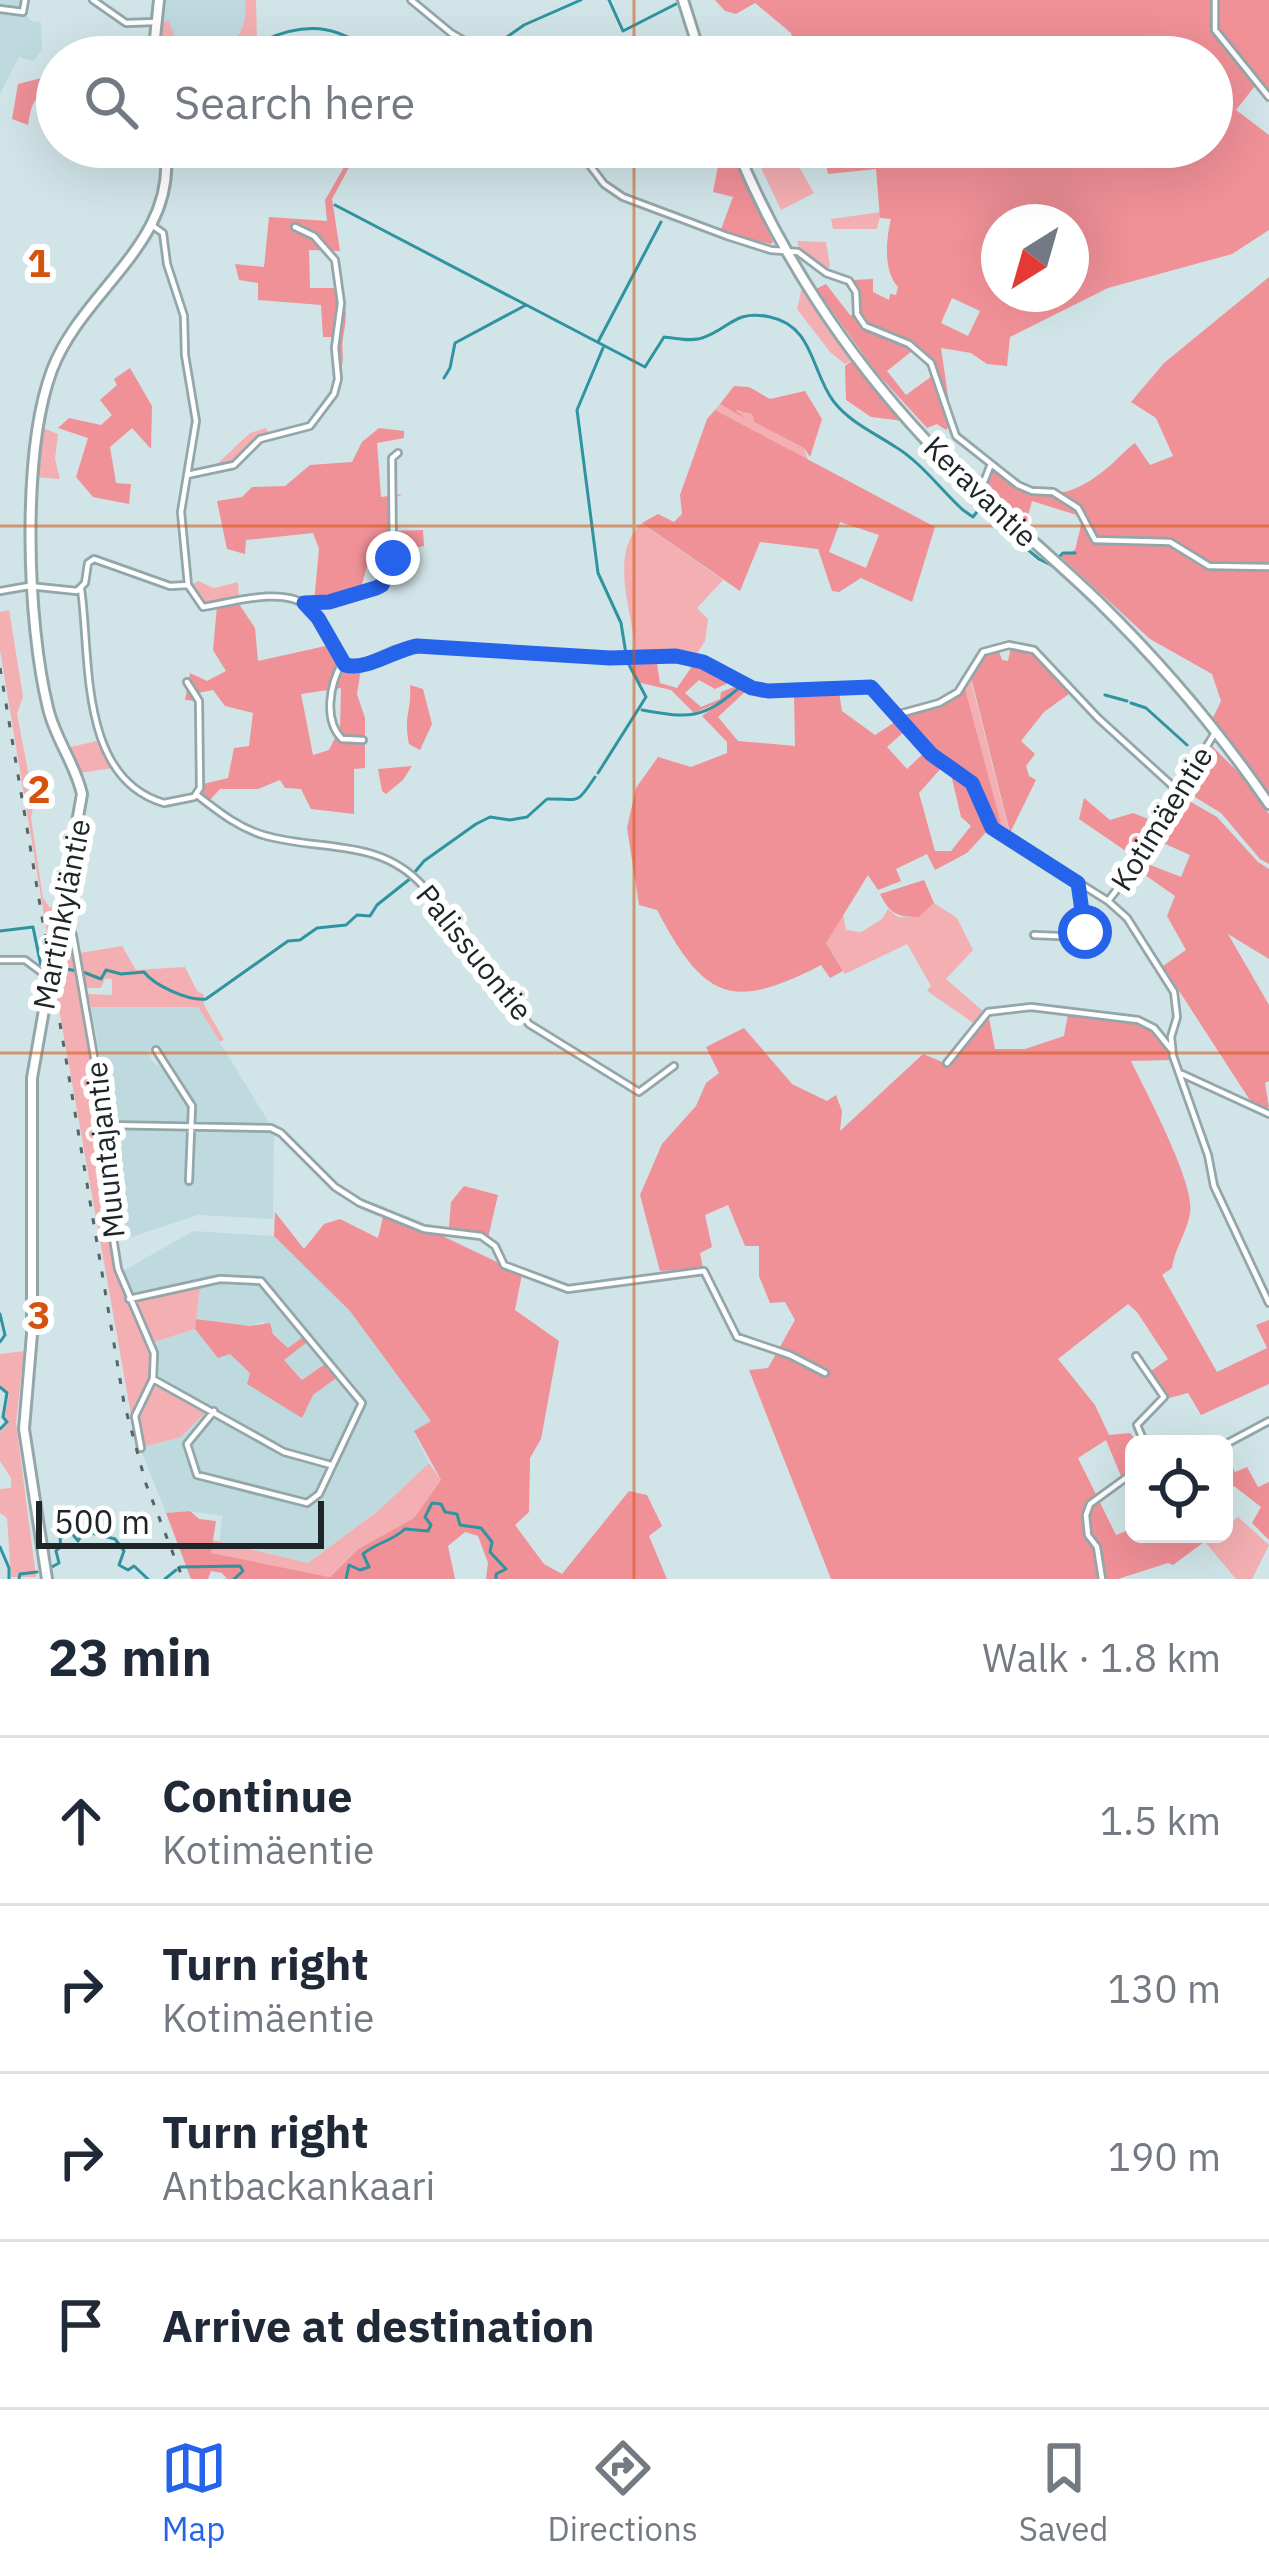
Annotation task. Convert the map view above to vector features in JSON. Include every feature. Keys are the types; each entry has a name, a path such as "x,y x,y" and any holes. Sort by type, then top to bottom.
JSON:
{"street":[{"path":"0,9 22,12 25,0"},
{"path":"93,0 126,23 157,22"},
{"path":"155,36 159,0"},
{"path":"411,0 457,36"},
{"path":"683,0 694,36"},
{"path":"1215,0 1219,36"},
{"path":"1233,53 1269,97"},
{"name":"Martinkyläntie","path":"47,1579 24,1418 32,1334 32,1078 82,794 47,708 38,651 32,477 53,367 153,226 166,168"},
{"path":"592,168 623,197 771,250 798,252 826,273 850,281 857,314 865,326 902,339 926,357 953,431 1018,485 1062,497 1084,514 1090,534 1103,543 1170,542 1209,566 1269,567"},
{"name":"Keravantie","path":"746,168 787,250 834,326 878,384 978,493 1117,620 1216,731 1269,804"},
{"path":"153,226 163,232 167,265 184,316 196,421 181,512 188,584 202,608 237,599 329,602 382,585 393,558 392,458 398,453"},
{"path":"187,475 234,465 260,440 310,426 334,394 341,303 335,260 314,236 295,227"},
{"path":"978,493 991,464"},
{"path":"187,682 196,692 200,712 197,795 174,803 154,801 126,781 113,764 95,719 87,680 81,589 88,563 94,560 170,586 188,584"},
{"path":"0,591 34,586 81,589"},
{"path":"304,603 318,618 342,663 330,691 334,729 342,739 363,740"},
{"name":"Kotimäentie","path":"342,663 361,667 394,650 417,646 610,658 676,656 703,662 752,688 768,691 871,687 931,754 972,783 992,828 1108,901 1132,870 1216,731"},
{"path":"897,714 939,703 958,692 983,652 1025,646 1041,655 1098,718 1177,790"},
{"name":"Palissuontie","path":"197,795 248,830 290,842 358,848 403,867 423,886 529,1024 639,1092 674,1066"},
{"path":"1034,935 1082,938 1078,883"},
{"path":"1108,901 1127,918 1171,984 1177,1008 1171,1049"},
{"name":"Muuntajantie","path":"59,922 70,926 73,936 106,1125 106,1201 118,1269 152,1345 153,1379 135,1416 141,1448"},
{"path":"0,960 25,959 48,977"},
{"path":"947,1063 988,1012 1031,1007 1138,1020 1154,1028 1171,1049 1214,1186 1269,1303"},
{"path":"156,1050 191,1106 189,1181"},
{"path":"1179,1072 1269,1114"},
{"path":"106,1125 276,1130 335,1187 360,1204 424,1229 481,1236 496,1246 504,1265 568,1289 706,1272 733,1334 825,1373"},
{"path":"129,1299 220,1280 261,1281 271,1287 362,1402 319,1494 308,1503 200,1478 187,1444 214,1411"},
{"path":"1136,1356 1164,1397 1137,1425 1141,1435"},
{"path":"153,1379 290,1455 332,1466"},
{"path":"1233,1440 1269,1421"},
{"path":"1102,1579 1086,1515 1090,1504 1125,1479"}],"shaded area":[{"path":"0,0 22,0 21,9 31,21 41,22 42,36 36,36 34,61 19,57 0,94"},
{"path":"164,0 245,0 248,21 236,36 174,36 170,28 159,25"},
{"path":"245,0 256,0 257,36 236,36"},
{"path":"715,0 1269,0 1269,93 1259,81 1236,110 1269,135 1269,230 1232,254 1089,298 1089,204 981,204 981,312 1060,312 1010,337 1007,366 941,348 952,423 946,430 937,424 927,428 876,372 816,289 826,284 850,315 858,314 853,280 873,279 873,292 889,300 898,287 888,264 891,219 880,218 876,169 828,174 827,168 1233,168 1233,36 792,36 755,3 736,14 725,11","holes":["952,298 980,311 968,336 941,323","912,351 923,358 932,376 906,395 887,371"]},
{"path":"168,20 175,36 158,36 159,25"},
{"path":"36,79 28,125 12,119 18,84"},
{"path":"344,168 349,168 332,199 340,251 309,250 310,288 342,288 346,314 341,369 339,337 323,337 321,305 258,300 258,283 239,280 235,264 264,267 269,217 327,221 325,200"},
{"path":"718,168 739,168 773,242 720,232 733,197 713,192"},
{"path":"761,168 800,168 814,193 781,210"},
{"path":"881,212 877,229 833,229 831,219"},
{"path":"797,241 826,242 830,266 826,270 800,251"},
{"path":"1269,277 1269,797 1212,720 1221,701 1212,674 1150,639 1060,556 1075,550 1083,517 1032,501 1025,527 984,493 992,467 1020,487 1048,494 1091,480 1135,443 1150,465 1173,456 1156,418 1131,402 1164,363"},
{"path":"802,287 853,360 845,364 830,352 797,309"},
{"path":"853,360 904,421 871,417 846,400 845,366"},
{"path":"130,368 152,406 151,449 132,428 110,447 116,483 131,484 129,504 93,497 76,477 88,438 58,428 69,418 101,425 112,415 100,400 117,385 114,379"},
{"path":"734,386 749,387 770,399 805,391 822,419 810,457 804,448 754,422 752,414 736,410 744,418 720,404"},
{"path":"720,404 739,415 738,409 752,414 754,422 804,448 808,460 715,410"},
{"path":"715,410 935,527 912,602 861,578 839,592 832,591 818,549 760,542 740,591 642,523 658,514 674,522 682,514 680,495 707,419","holes":["840,522 879,535 866,568 829,552"]},
{"path":"43,428 58,434 55,459 60,479 35,477"},
{"path":"266,428 269,434 234,463 190,473 218,463 250,433"},
{"path":"379,428 404,431 404,438 377,443 381,497 403,494 391,499 391,531 423,530 424,546 413,548 391,580 398,549 372,548 361,588 314,602 319,549 313,533 246,540 245,554 227,549 217,501 242,497 252,487 285,486 310,465 352,462 362,442"},
{"path":"642,523 723,580 697,608 708,619 705,641 695,657 636,656 624,568 632,536"},
{"path":"198,581 214,588 238,582 239,597 204,606 191,585"},
{"path":"237,601 255,628 258,661 330,645 344,666 361,669 357,694 365,718 365,768 354,769 354,814 311,809 301,789 285,788 280,780 258,789 220,789 208,802 202,797 203,784 228,778 234,748 249,746 253,713 225,706 213,690 198,693 197,701 185,700 190,673 207,681 226,671 213,650 217,606","holes":["341,688 340,728 329,750 313,755 301,694"]},
{"path":"9,610 23,696 17,714 34,803 31,818 43,898 50,908 53,905 48,939 0,650 0,612"},
{"path":"1011,647 1033,651 1073,691 1044,712 1021,741 1035,754 1026,766 1036,780 1010,833 971,677 981,656 999,651 1002,660 1008,661"},
{"path":"656,658 660,683 677,688 695,662 733,681 715,689 699,680 685,693 701,707 739,685 720,702 694,713 671,690 637,682 629,661"},
{"path":"971,677 1010,835 1003,831 965,688"},
{"path":"410,685 423,689 432,724 420,750 409,744 407,734"},
{"path":"743,687 748,689 718,717 738,741 795,746 794,694 839,692 842,711 875,735 898,720 906,730 887,747 907,769 925,752 943,766 919,793 935,851 951,851 971,826 961,817 950,770 972,785 989,829 967,853 935,870 927,854 896,869 901,881 878,890 868,875 826,943 843,971 830,978 821,965 764,989 742,992 723,989 706,979 690,963 657,910 639,905 627,828 636,788 658,757 691,767 727,753 727,742 702,716"},
{"path":"965,688 1003,831 994,826 979,786 927,748 902,716 940,705"},
{"path":"101,740 113,768 80,773 66,748"},
{"path":"1210,744 1243,777 1269,814 1269,864 1221,813 1180,788"},
{"path":"412,766 403,780 386,794 382,791 378,769"},
{"path":"1177,794 1217,817 1269,869 1269,959 1228,934 1269,1005 1269,1081 1265,1083 1269,1107 1264,1110 1253,1105 1163,966 1186,950 1167,916 1175,896 1135,868 1140,861 1181,877 1190,855 1152,838"},
{"path":"1084,798 1110,820 1133,813 1156,822 1136,858 1079,819"},
{"path":"924,880 934,903 919,917 895,913 880,894"},
{"path":"934,903 957,918 973,950 946,979 984,1012 975,1024 927,991 931,986 907,944 845,974 826,943 843,913 846,930 861,932 882,919 888,909 898,917 919,917"},
{"path":"61,927 69,931 104,1133 103,1189 114,1266 151,1354 150,1379 132,1420 52,970"},
{"path":"122,946 136,970 185,967 224,1040 220,1042 198,1007 91,1007 88,994 112,995 112,979 105,978 101,988 86,988 80,953"},
{"path":"91,1007 198,1007 270,1124 195,1122 196,1104 158,1045 147,1052 154,1064 163,1067 187,1106 187,1122 112,1122"},
{"path":"988,1013 995,1049 1025,1049 1064,1036 1068,1014 1143,1026 1165,1045 1172,1060 1131,1061 1168,1137 1190,1200 1172,1268 1162,1275 1217,1372 1267,1348 1256,1325 1269,1320 1269,1384 1201,1415 1188,1393 1169,1398 1151,1371 1168,1359 1128,1304 1058,1359 1095,1405 1109,1435 1130,1433 1132,1435 1125,1435 1125,1473 1121,1476 1106,1440 1078,1458 1116,1535 1125,1532 1125,1543 1203,1543 1173,1565 1118,1579 831,1579 749,1370 768,1368 795,1320 785,1302 770,1303 759,1276 759,1246 745,1246 728,1205 705,1215 712,1247 700,1253 703,1268 660,1271 640,1195 662,1144 696,1106 706,1083 719,1073 706,1047 744,1028 792,1084 827,1101 836,1095 842,1111 840,1131 923,1054 947,1064"},
{"path":"112,1129 188,1130 187,1182 191,1181 194,1130 274,1133 273,1219 198,1215 120,1241 111,1176"},
{"path":"464,1186 498,1195 488,1238 449,1227 451,1202"},
{"path":"275,1212 304,1249 324,1224 340,1219 378,1238 383,1217 432,1231 522,1274 515,1310 559,1341 541,1439 530,1458 529,1512 515,1525 544,1564 562,1574 629,1491 647,1495 662,1526 649,1536 667,1579 486,1579 488,1563 478,1536 465,1532 448,1546 455,1579 227,1579 211,1571 208,1579 191,1579 166,1513 190,1511 199,1519 216,1521 211,1553 330,1577 358,1549 414,1518 441,1480 414,1431 431,1421 350,1311 274,1236"},
{"path":"193,1231 274,1236 350,1310 432,1422 414,1432 429,1463 378,1511 308,1563 219,1541 223,1516 166,1513 140,1448 181,1437 206,1412 154,1385 154,1342 195,1329 218,1357 230,1354 302,1417 313,1395 343,1373 264,1278 211,1277 132,1293 123,1271"},
{"path":"264,1285 306,1335 289,1349 263,1322 250,1326 196,1319 200,1287"},
{"path":"200,1287 195,1329 154,1342 133,1302"},
{"path":"196,1319 250,1326 270,1323 273,1334 288,1348 306,1335 310,1340 284,1360 302,1380 328,1362 339,1376 313,1395 302,1418 247,1384 250,1373 230,1354 218,1358 195,1329"},
{"path":"310,1340 328,1362 303,1380 284,1360"},
{"path":"24,1351 16,1423 36,1577 11,1577 7,1518 0,1513 0,1489 11,1488 11,1478 0,1461 0,1432 8,1423 9,1394 0,1385 0,1354"},
{"path":"154,1385 206,1412 181,1437 143,1447 137,1416"},
{"path":"429,1463 441,1480 414,1518 358,1549 330,1577 210,1553 213,1540 308,1563 378,1511"},
{"path":"1247,1467 1258,1487 1269,1482 1269,1540 1252,1523 1261,1507 1234,1486 1233,1468 1235,1472"},
{"path":"1238,1517 1269,1545 1252,1579 1236,1579 1206,1543 1233,1543 1233,1521"}],"waterway":[{"path":"508,36 581,0"},
{"path":"609,0 623,31 676,4"},
{"path":"276,36 312,29 346,36"},
{"path":"335,205 645,367 664,337 698,339 748,316 784,322 804,340 826,390 848,416 904,452 963,510 973,517 979,509 1051,565"},
{"path":"598,342 661,222"},
{"path":"444,378 455,343 526,305"},
{"path":"603,348 577,410 598,573 621,623 626,654"},
{"path":"1059,557 1075,553"},
{"path":"598,773 646,697 627,661"},
{"path":"642,710 696,714 741,686"},
{"path":"1105,695 1127,701"},
{"path":"1131,703 1146,708 1187,745"},
{"path":"414,873 476,824 490,817 527,817 547,799 576,799 595,777"},
{"path":"83,972 101,979 106,970 144,972 172,991 206,999 288,941 300,940 317,928 346,925 357,915 370,916 411,878"},
{"path":"0,931 33,927 41,966"},
{"path":"56,967 77,971"},
{"path":"0,1314 5,1335 0,1342"},
{"path":"0,1387 7,1393 3,1417 7,1422 0,1429"},
{"path":"346,1579 349,1565 360,1570 369,1567 363,1554 374,1547 405,1529 428,1531 431,1525 425,1517 432,1503 457,1514 460,1525 481,1528 492,1542 490,1552 506,1569 496,1579"},
{"path":"50,1568 59,1563 60,1539 70,1531 78,1541 84,1531 115,1539 124,1551 119,1565 128,1570 134,1566 148,1579"},
{"path":"0,1547 9,1579"},
{"path":"180,1567 240,1566 243,1571 234,1579"},
{"path":"165,1579 176,1570"},
{"path":"19,1579 20,1574 37,1572"}],"railway":[{"path":"0,668 124,1403 146,1484 183,1579"}],"route":[{"path":"393,558 382,585 329,602 304,603 345,665 361,667 394,650 417,646 610,658 676,656 703,662 752,688 768,691 871,687 931,754 972,783 992,828 1078,883 1085,932"}]}
